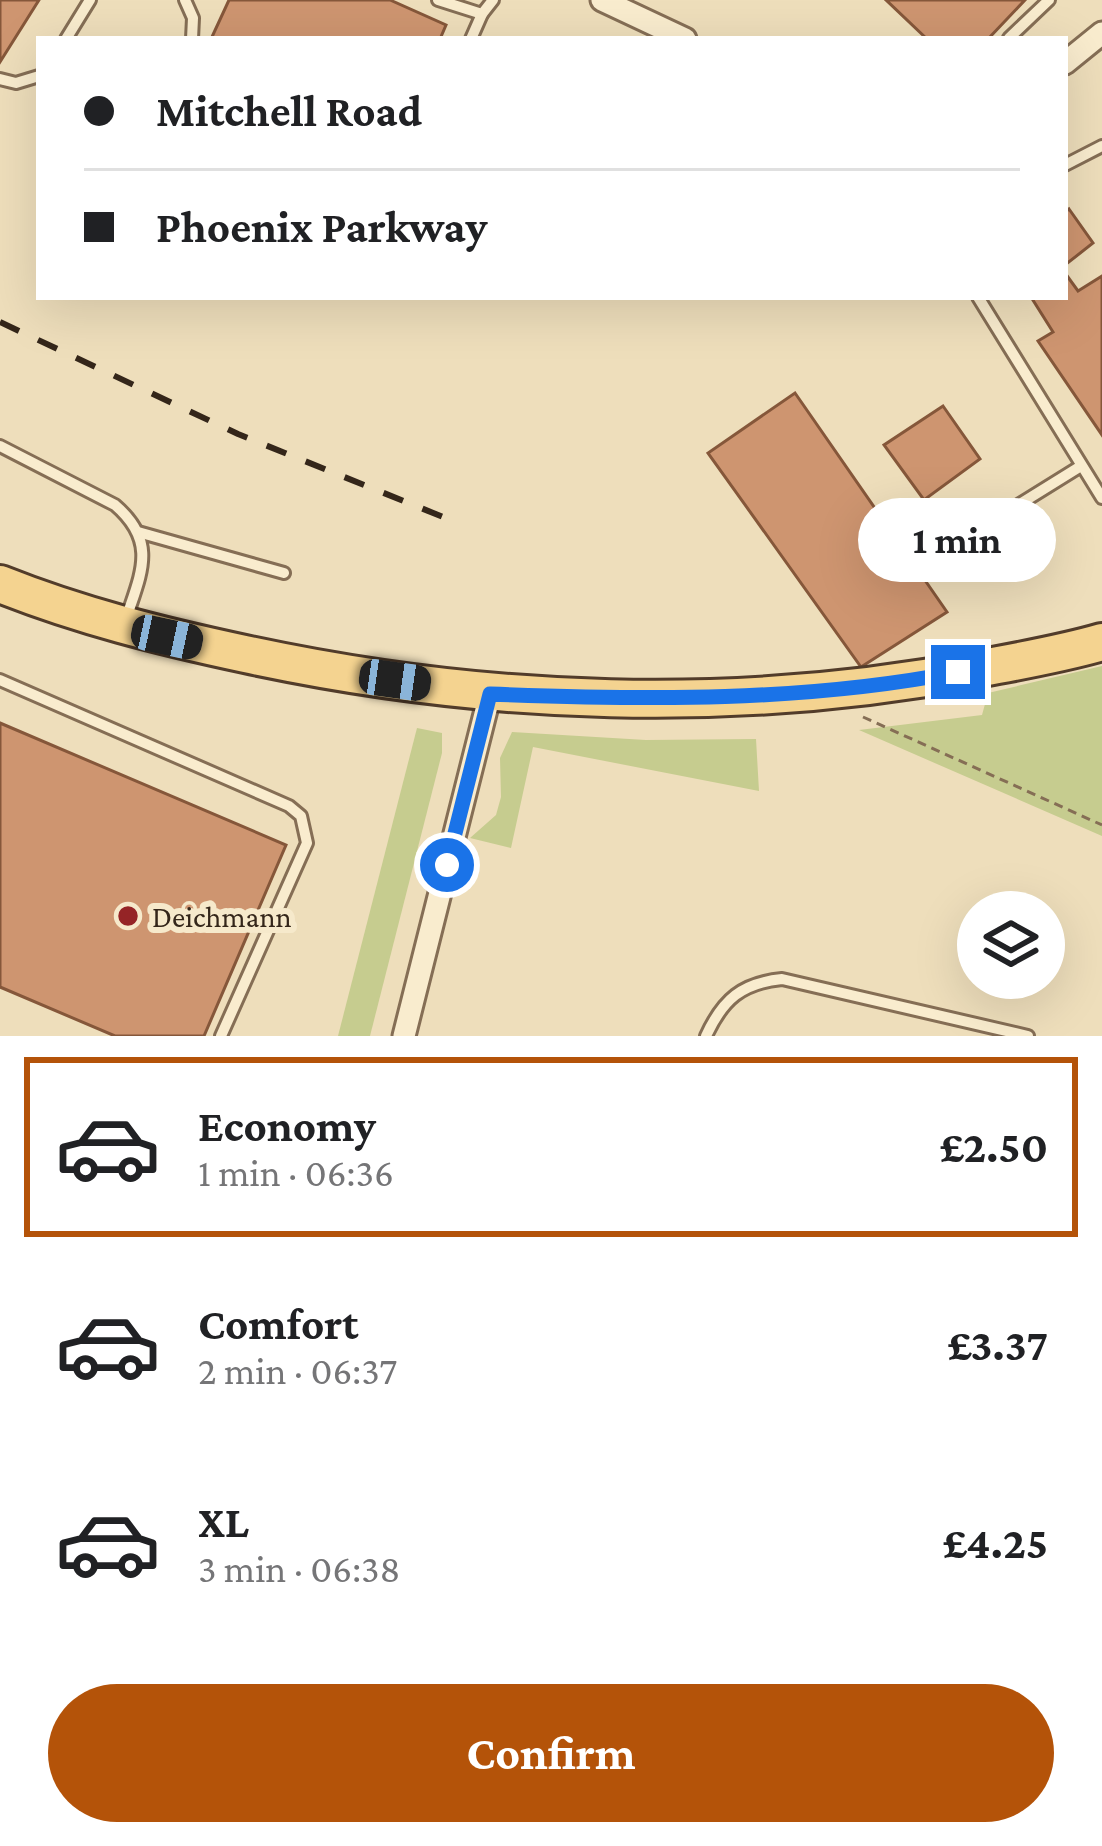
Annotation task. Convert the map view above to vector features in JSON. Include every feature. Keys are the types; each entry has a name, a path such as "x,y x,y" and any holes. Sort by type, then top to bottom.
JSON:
{"main road":[{"path":"0,584 123,628 300,666 490,694 632,699 798,695 882,687 1102,642"}],"street":[{"path":"602,0 679,36"},
{"path":"1068,61 1102,33"},
{"path":"404,1036 490,694"}],"lane":[{"path":"68,36 90,0"},
{"path":"185,0 193,18 192,36"},
{"path":"438,0 482,14"},
{"path":"472,36 493,0"},
{"path":"1011,36 1048,0"},
{"path":"0,80 16,83 36,78"},
{"path":"1068,163 1102,146"},
{"path":"980,300 1102,498"},
{"path":"0,446 130,518 144,550 143,568 123,628"},
{"path":"957,543 1082,466"},
{"path":"138,532 284,573"},
{"path":"0,680 289,806 302,816 307,843 221,1036"},
{"path":"706,1036 718,1011 736,991 755,982 782,979 1028,1036"}],"path":[{"path":"854,712 1102,825"}],"green space":[{"path":"1102,666 1102,836 859,730 982,715 988,693"},
{"path":"417,728 442,733 442,753 370,1036 338,1036"},
{"path":"512,732 646,740 756,739 759,791 533,747 511,848 470,838 496,815 501,797 500,758"}],"building":[{"path":"0,0 39,0 0,62"},
{"path":"229,0 390,0 446,25 441,36 212,36"},
{"path":"886,0 1025,0 991,36 924,36"},
{"path":"1068,210 1093,243 1068,263"},
{"path":"1102,276 1102,435 1038,341 1053,332 1033,300 1068,300 1068,277 1078,291"},
{"path":"795,393 947,612 861,667 708,453"},
{"path":"943,406 980,459 924,500 884,445"},
{"name":"Deichmann","path":"0,723 286,845 204,1036 115,1036 0,987"}],"railway":[{"path":"0,322 238,434 453,521"}],"place":[{"name":"Deichmann","path":"128,916"}],"route":[{"path":"447,865 490,694 632,699 784,696 882,687 958,672"}]}
